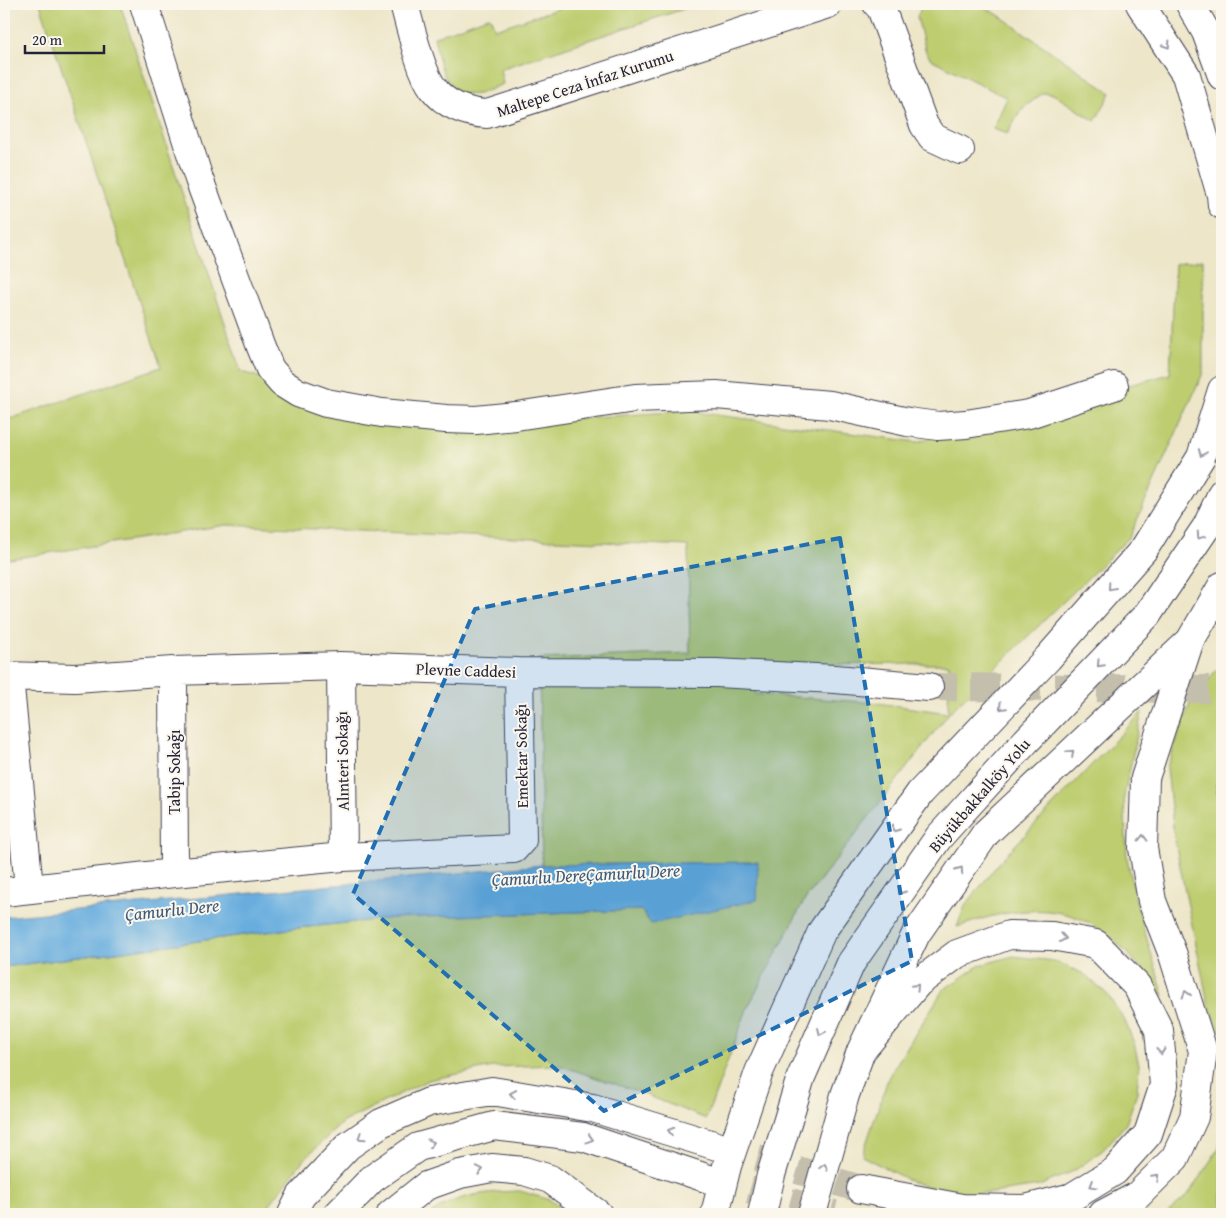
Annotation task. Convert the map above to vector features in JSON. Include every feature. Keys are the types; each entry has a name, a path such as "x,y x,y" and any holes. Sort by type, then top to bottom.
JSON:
{"main road":[{"path":"144,4 199,180 261,347 270,369 282,382 298,393 326,403 382,413 476,420 516,416 634,398 716,395 830,405 908,422 938,426 966,424 1029,414 1114,386"},
{"name":"Maltepe Ceza İnfaz Kurumu","path":"404,4 425,72 432,88 457,107 472,113 487,114 828,4"},
{"path":"877,4 881,8 924,125 932,137 960,150"},
{"path":"1140,4 1186,75 1221,195 1222,205"},
{"path":"1190,4 1206,32 1222,76"},
{"path":"715,1214 727,1166 759,1072 822,931 920,793 1048,658 1144,549 1201,457 1222,390"},
{"name":"Büyükbakkalköy Yolu","path":"762,1214 771,1175 801,1077 851,963 940,836 1026,741 1147,615 1207,526 1222,493"},
{"name":"Büyükbakkalköy Yolu","path":"812,1214 842,1105 861,1051 916,934 986,832 1190,641 1222,586"},
{"path":"1103,1214 1137,1196 1175,1158 1194,1117 1203,1051 1173,955 1152,901 1143,848 1145,778 1190,641"},
{"name":"Plevne Caddesi","path":"6,676 75,678 173,671 341,666 519,672 716,673 835,679 929,687"},
{"name":"Alınteri Sokağı","path":"341,666 343,857"},
{"name":"Tabip Sokağı","path":"173,671 174,873"},
{"name":"Emektar Sokağı","path":"343,857 514,849 522,840 519,672"},
{"path":"6,676 16,890 343,857"},
{"path":"861,1051 918,983 956,954 1009,935 1052,936 1096,944 1137,986 1160,1030 1164,1085 1148,1134 1116,1171 1072,1198 1025,1210 962,1208 861,1189"},
{"path":"292,1214 301,1196 348,1146 381,1123 429,1102 492,1091 593,1108 717,1146"},
{"path":"338,1214 372,1180 418,1147 494,1126 584,1137 709,1179"},
{"path":"392,1214 426,1186 460,1174 492,1168 524,1172 550,1179 598,1214"}],"highlighted area":[{"path":"840,538 912,961 604,1111 353,894 475,609"}],"green space":[{"path":"40,4 120,4 241,372 439,427 687,411 917,442 1170,374 1175,264 1203,260 1203,373 1129,538 949,713 804,901 747,1009 706,1119 639,1092 558,1065 493,1067 428,1080 343,1122 304,1159 264,1214 4,1214 4,967 289,929 394,918 641,910 757,900 757,862 542,865 539,659 690,653 688,546 226,525 4,560 4,421 161,367","holes":["949,664 948,713 877,703 755,694 762,665"]},
{"path":"572,4 699,4 500,69 503,84 478,94 466,94 457,91 445,77 434,37 490,16 495,29"},
{"path":"923,4 977,4 997,14 1111,93 1095,121 1053,94 1043,93 1022,109 1007,134 993,129 1007,98 931,59 926,52 917,17"},
{"path":"1222,663 1222,782 1216,784 1222,824 1222,1036 1208,1003 1174,837 1167,767 1191,701"},
{"path":"1142,712 1124,796 1127,858 1137,906 1164,996 1116,942 1099,929 1081,919 1060,913 1036,911 996,915 957,927 965,906 1002,859"},
{"path":"1013,956 1054,961 1084,974 1107,994 1124,1019 1134,1043 1139,1065 1137,1092 1126,1124 1103,1150 1074,1171 1039,1186 992,1193 955,1194 912,1182 862,1156 889,1076 943,990 980,965"},
{"path":"1222,1136 1222,1214 1166,1214 1187,1196 1219,1148"},
{"path":"520,1191 550,1200 569,1214 431,1214 451,1202 473,1195"}],"water":[{"path":"1222,782 1222,824 1216,784"},
{"path":"758,862 757,900 651,924 641,910 394,918 289,929 4,967 4,917 542,865"}],"tunnel":[{"path":"929,687 1222,689"},
{"path":"717,1146 861,1189"},
{"path":"709,1179 834,1214"}],"water label":[{"name":"Çamurlu DereÇamurlu Dere","path":"586,875"},
{"name":"Çamurlu Dere","path":"172,910"}]}
